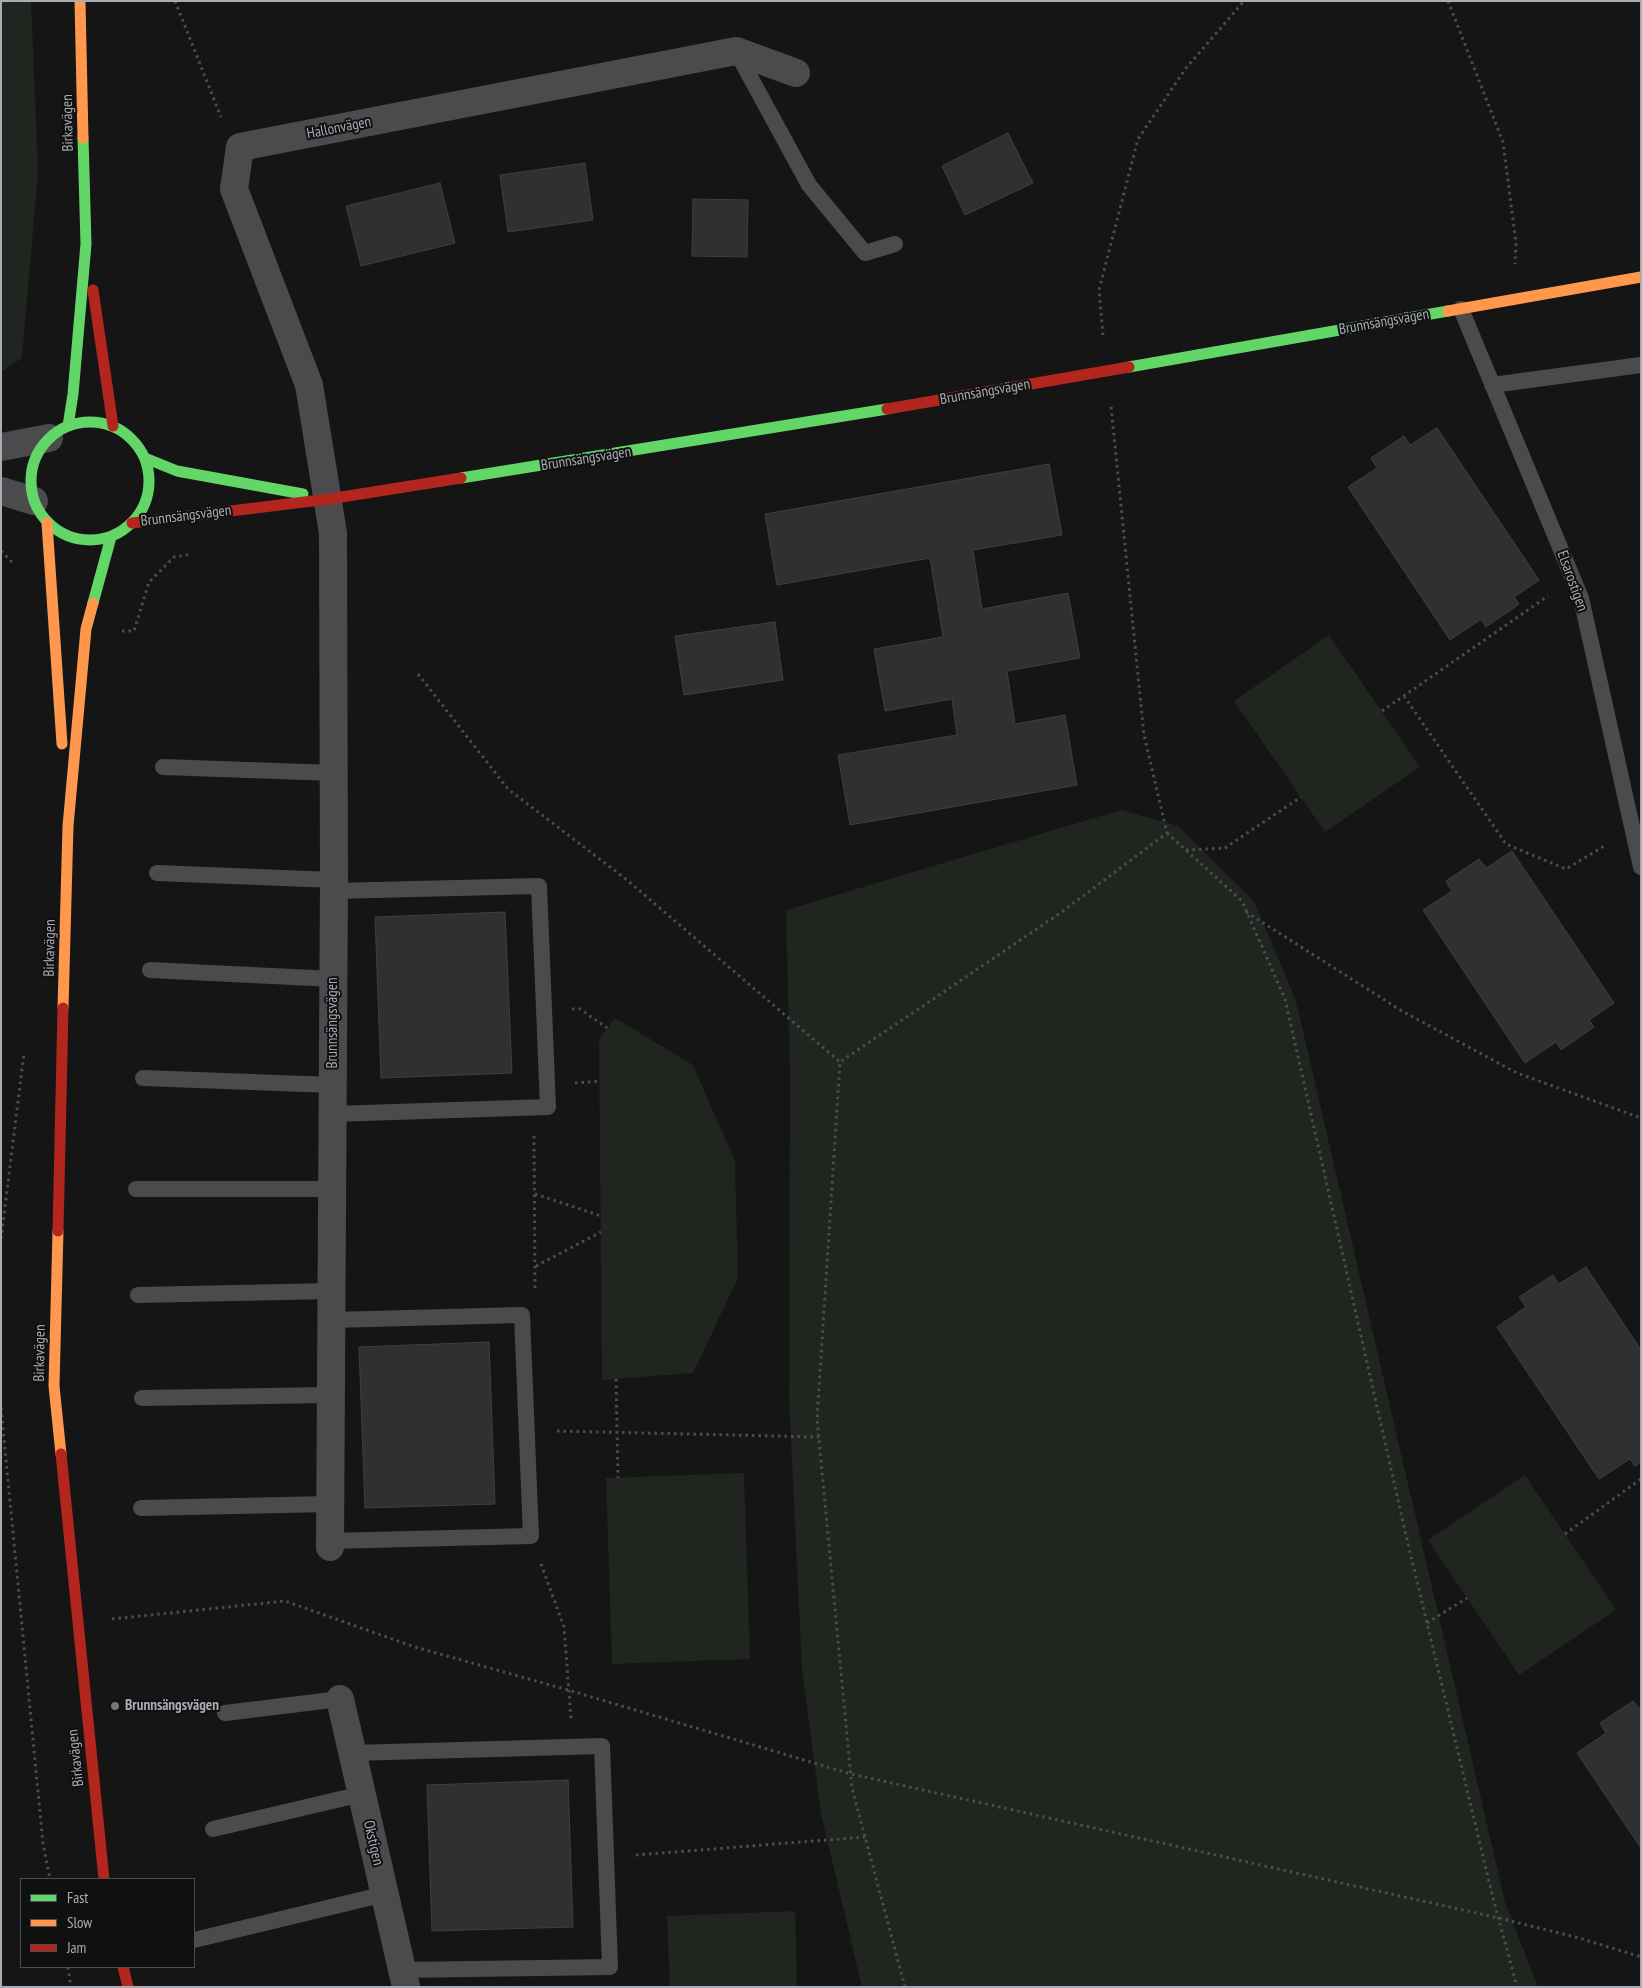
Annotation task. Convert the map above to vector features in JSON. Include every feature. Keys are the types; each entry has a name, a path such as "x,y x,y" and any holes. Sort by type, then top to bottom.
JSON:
{"street":[{"name":"Birkavägen","path":"58,432 73,394 86,244 80,1"},
{"name":"Hallonvägen","path":"240,148 736,51"},
{"path":"736,51 796,73"},
{"path":"240,148 234,189 309,385 329,499"},
{"name":"Birkavägen","path":"86,244 113,426"},
{"name":"Brunnsängsvägen","path":"132,523 329,499 774,429 1641,277"},
{"path":"1,447 90,422 113,426 132,439 145,458 149,482 144,506 132,523 111,537 89,540 65,535 40,512 1,491"},
{"path":"40,512 31,476 36,455 58,432"},
{"name":"Brunnsängsvägen","path":"145,458 177,471 329,499"},
{"name":"Brunnsängsvägen","path":"329,499 333,533 334,774 330,1544"},
{"name":"Birkavägen","path":"40,512 68,826"},
{"name":"Birkavägen","path":"104,1878 54,1386 68,826 86,629 98,576 111,537"},
{"name":"Okstigen","path":"340,1699 404,1978"},
{"path":"123,1968 128,1987"}],"lane":[{"path":"736,51 815,193 865,253 895,244"},
{"name":"Elsarostigen","path":"1461,309 1581,598 1641,867"},
{"path":"1492,384 1641,365"},
{"path":"163,767 334,774"},
{"path":"157,873 334,886 540,886 548,1106 332,1114"},
{"path":"150,970 333,979"},
{"path":"143,1078 332,1085"},
{"path":"136,1189 332,1189"},
{"path":"138,1295 331,1291"},
{"path":"330,1544 531,1536 522,1315 331,1320"},
{"path":"142,1398 330,1395"},
{"path":"141,1508 330,1504"},
{"path":"225,1713 340,1699"},
{"path":"352,1753 602,1746 610,1967 404,1978"},
{"path":"212,1829 362,1794"},
{"path":"195,1940 385,1894"}],"path":[{"path":"175,1 218,111 240,148"},
{"path":"1244,1 1186,68 1138,140 1099,290 1144,736 1166,833 1242,901 1285,999 1427,1622 1517,1987"},
{"path":"1448,1 1503,142 1516,243 1513,299"},
{"path":"1,551 14,564"},
{"path":"86,629 134,631 149,582 174,558 200,552"},
{"path":"1382,711 1573,579"},
{"path":"418,674 508,789 627,880 840,1062"},
{"path":"1404,696 1506,844 1566,869 1633,830"},
{"path":"1186,850 1226,848 1301,797"},
{"path":"840,1062 1059,914 1166,833"},
{"path":"1246,912 1402,1010 1517,1073 1641,1118"},
{"path":"544,1010 580,1009 607,1028"},
{"path":"1,1239 25,1046"},
{"path":"840,1062 817,1419 851,1774 865,1837 905,1987"},
{"path":"522,1315 536,1288 534,1107"},
{"path":"535,1194 601,1216"},
{"path":"536,1266 601,1232"},
{"path":"616,1379 618,1478"},
{"path":"1,1408 43,1843 50,1878"},
{"path":"526,1431 819,1437"},
{"path":"1565,1534 1641,1479"},
{"path":"531,1536 564,1627 574,1746"},
{"path":"1427,1622 1467,1598"},
{"path":"106,1620 285,1601 414,1647 568,1690 851,1774 1499,1918 1579,1938 1641,1957"},
{"path":"606,1858 865,1837"},
{"path":"68,1968 72,1987"}],"shaded area":[{"path":"1,1 31,1 38,171 22,358 1,372"},
{"path":"1329,635 1420,767 1325,832 1234,701"},
{"path":"1121,810 1178,826 1254,901 1296,1001 1505,1902 1538,1987 862,1987 821,1814 802,1669 789,1401 790,1073 786,910"},
{"path":"615,1018 693,1065 735,1161 738,1278 693,1373 602,1380 599,1039"},
{"path":"744,1473 750,1659 612,1664 606,1478"},
{"path":"1525,1475 1616,1610 1519,1675 1428,1540"},
{"path":"795,1911 797,1987 670,1987 667,1916"}],"building":[{"path":"1008,133 1033,183 965,215 942,166"},
{"path":"585,163 593,220 508,232 500,175"},
{"path":"440,183 455,243 361,266 346,206"},
{"path":"693,199 748,200 747,257 692,256"},
{"path":"1437,428 1539,580 1514,597 1519,604 1486,627 1481,619 1450,640 1348,487 1377,468 1371,458 1404,436 1410,445"},
{"path":"1049,464 1062,535 973,550 982,609 1068,593 1080,658 1007,671 1015,724 1065,715 1077,785 850,825 838,755 957,735 952,699 885,711 874,649 943,637 930,558 777,585 765,514"},
{"path":"775,622 783,680 684,695 675,636"},
{"path":"1512,851 1614,1003 1589,1020 1594,1027 1561,1050 1556,1042 1525,1063 1423,910 1452,891 1446,881 1479,859 1486,868"},
{"path":"505,912 512,1073 381,1078 375,917"},
{"path":"1586,1267 1641,1350 1641,1462 1635,1466 1630,1459 1599,1479 1497,1327 1526,1307 1519,1297 1553,1275 1559,1284"},
{"path":"489,1342 495,1504 365,1508 359,1347"},
{"path":"1633,1701 1641,1710 1641,1848 1577,1753 1606,1733 1600,1723"},
{"path":"568,1780 573,1927 432,1931 427,1785"}],"traffic: fast":[{"path":"68,426 73,394 86,244 83,138"},
{"path":"1129,367 1448,311"},
{"path":"461,478 887,409"},
{"path":"90,422 112,427 132,439 144,459 149,481 144,503 132,523 112,535 90,540 68,535 48,523 36,503 31,481 36,459 48,439 68,427 90,422"},
{"path":"145,458 177,471 303,494"},
{"path":"93,603 111,537"}],"traffic: slow":[{"path":"80,1 83,138"},
{"path":"1448,311 1641,277"},
{"path":"47,523 62,744"},
{"path":"63,1008 68,826 86,629 93,603"},
{"path":"58,1231 54,1386 61,1454"}],"traffic: jam":[{"path":"93,290 113,426"},
{"path":"887,409 1129,367"},
{"path":"132,523 329,499 461,478"},
{"path":"58,1231 63,1008"},
{"path":"61,1454 104,1878"},
{"path":"123,1968 128,1987"}],"place":[{"name":"Brunnsängsvägen","path":"115,1706"}]}
